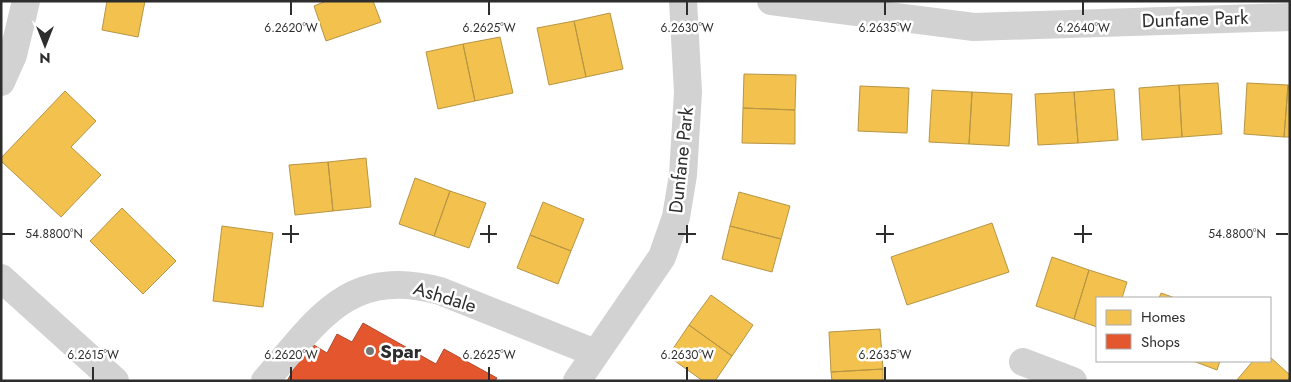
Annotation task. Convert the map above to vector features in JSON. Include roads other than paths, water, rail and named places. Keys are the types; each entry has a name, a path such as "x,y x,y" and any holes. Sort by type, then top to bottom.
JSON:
{"street":[{"path":"1,82 14,49 26,1"},
{"name":"Dunfane Park","path":"578,381 662,257 676,217 683,176 688,92 684,1"},
{"name":"Dunfane Park","path":"771,1 974,27 1290,17"},
{"path":"1,278 114,381"},
{"name":"Ashdale","path":"265,381 319,318 336,304 360,290 382,285 409,285 440,291 595,354"},
{"path":"1023,362 1073,381"}],"place":[{"name":"Spar","path":"370,351"}]}
